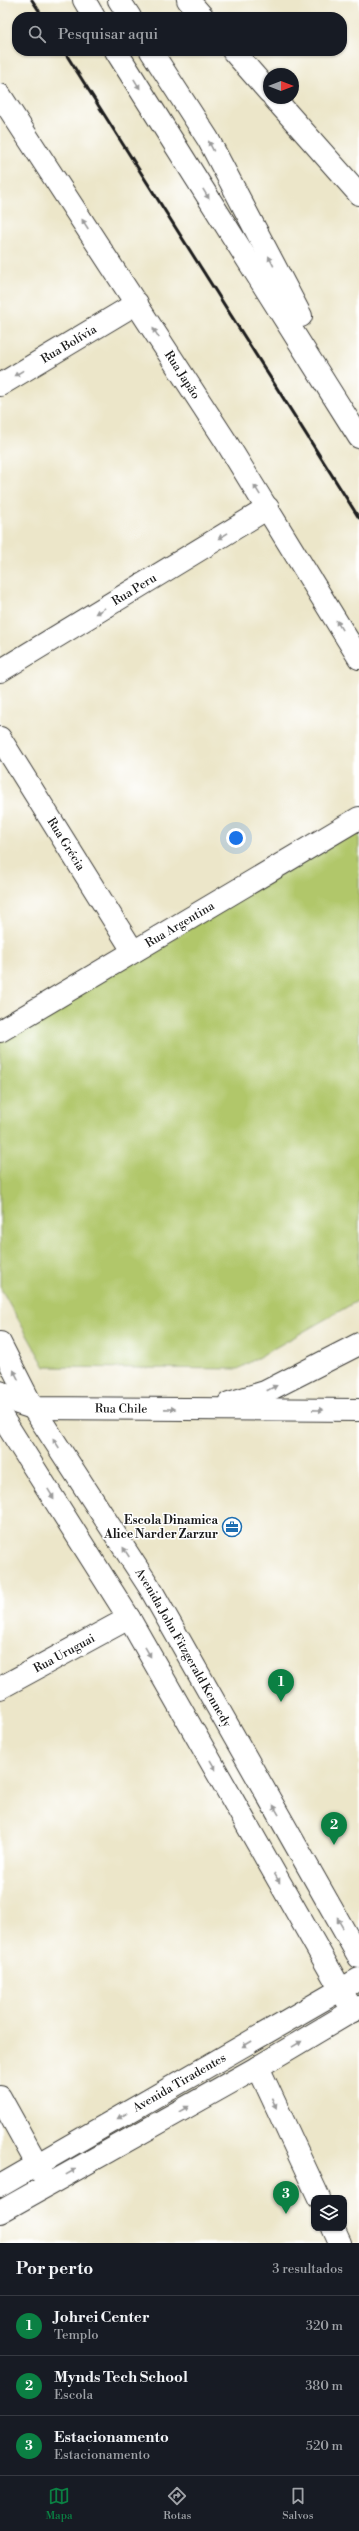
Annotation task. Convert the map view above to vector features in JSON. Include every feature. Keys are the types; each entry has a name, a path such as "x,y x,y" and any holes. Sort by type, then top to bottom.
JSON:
{"main road":[{"path":"84,0 91,12"},
{"path":"119,0 127,12"},
{"path":"188,0 199,12"},
{"path":"119,56 359,437"},
{"path":"154,56 208,139 289,296 359,416"},
{"path":"237,56 263,85"},
{"name":"Rua Japão","path":"0,95 137,303 268,508 359,658"},
{"path":"279,104 359,194"},
{"name":"Rua Bolívia","path":"0,384 137,303"},
{"name":"Rua Peru","path":"0,671 268,508"},
{"name":"Rua Grécia","path":"0,738 133,951"},
{"name":"Rua Argentina","path":"0,1031 359,818"},
{"name":"Avenida John Fitzgerald Kennedy","path":"0,1343 33,1408 150,1588 359,1957"},
{"name":"Rua Chile","path":"209,1410 265,1392 359,1344"},
{"path":"0,1392 18,1403 33,1408"},
{"name":"Rua Chile","path":"33,1408 359,1410"},
{"path":"0,1414 129,1618 350,1984 356,2009"},
{"name":"Rua Uruguai","path":"0,1688 129,1618"},
{"name":"Avenida Tiradentes","path":"0,2186 350,1984"},
{"name":"Avenida Tiradentes","path":"0,2212 258,2067 356,2009"},
{"path":"258,2067 318,2195"},
{"path":"0,2097 49,2184"},
{"path":"334,2231 340,2243"}],"green space":[{"path":"359,827 359,1300 238,1369 45,1367 0,1287 0,1041"}],"railway":[{"path":"32,0 40,12"},
{"path":"67,56 359,518"}],"place":[{"name":"Escola Dinamica Alice Narder Zarzur","path":"232,1527"},
{"name":"Johrei Center","path":"281,1702"},
{"name":"Mynds Tech School","path":"334,1845"},
{"name":"Estacionamento","path":"286,2214"}]}
